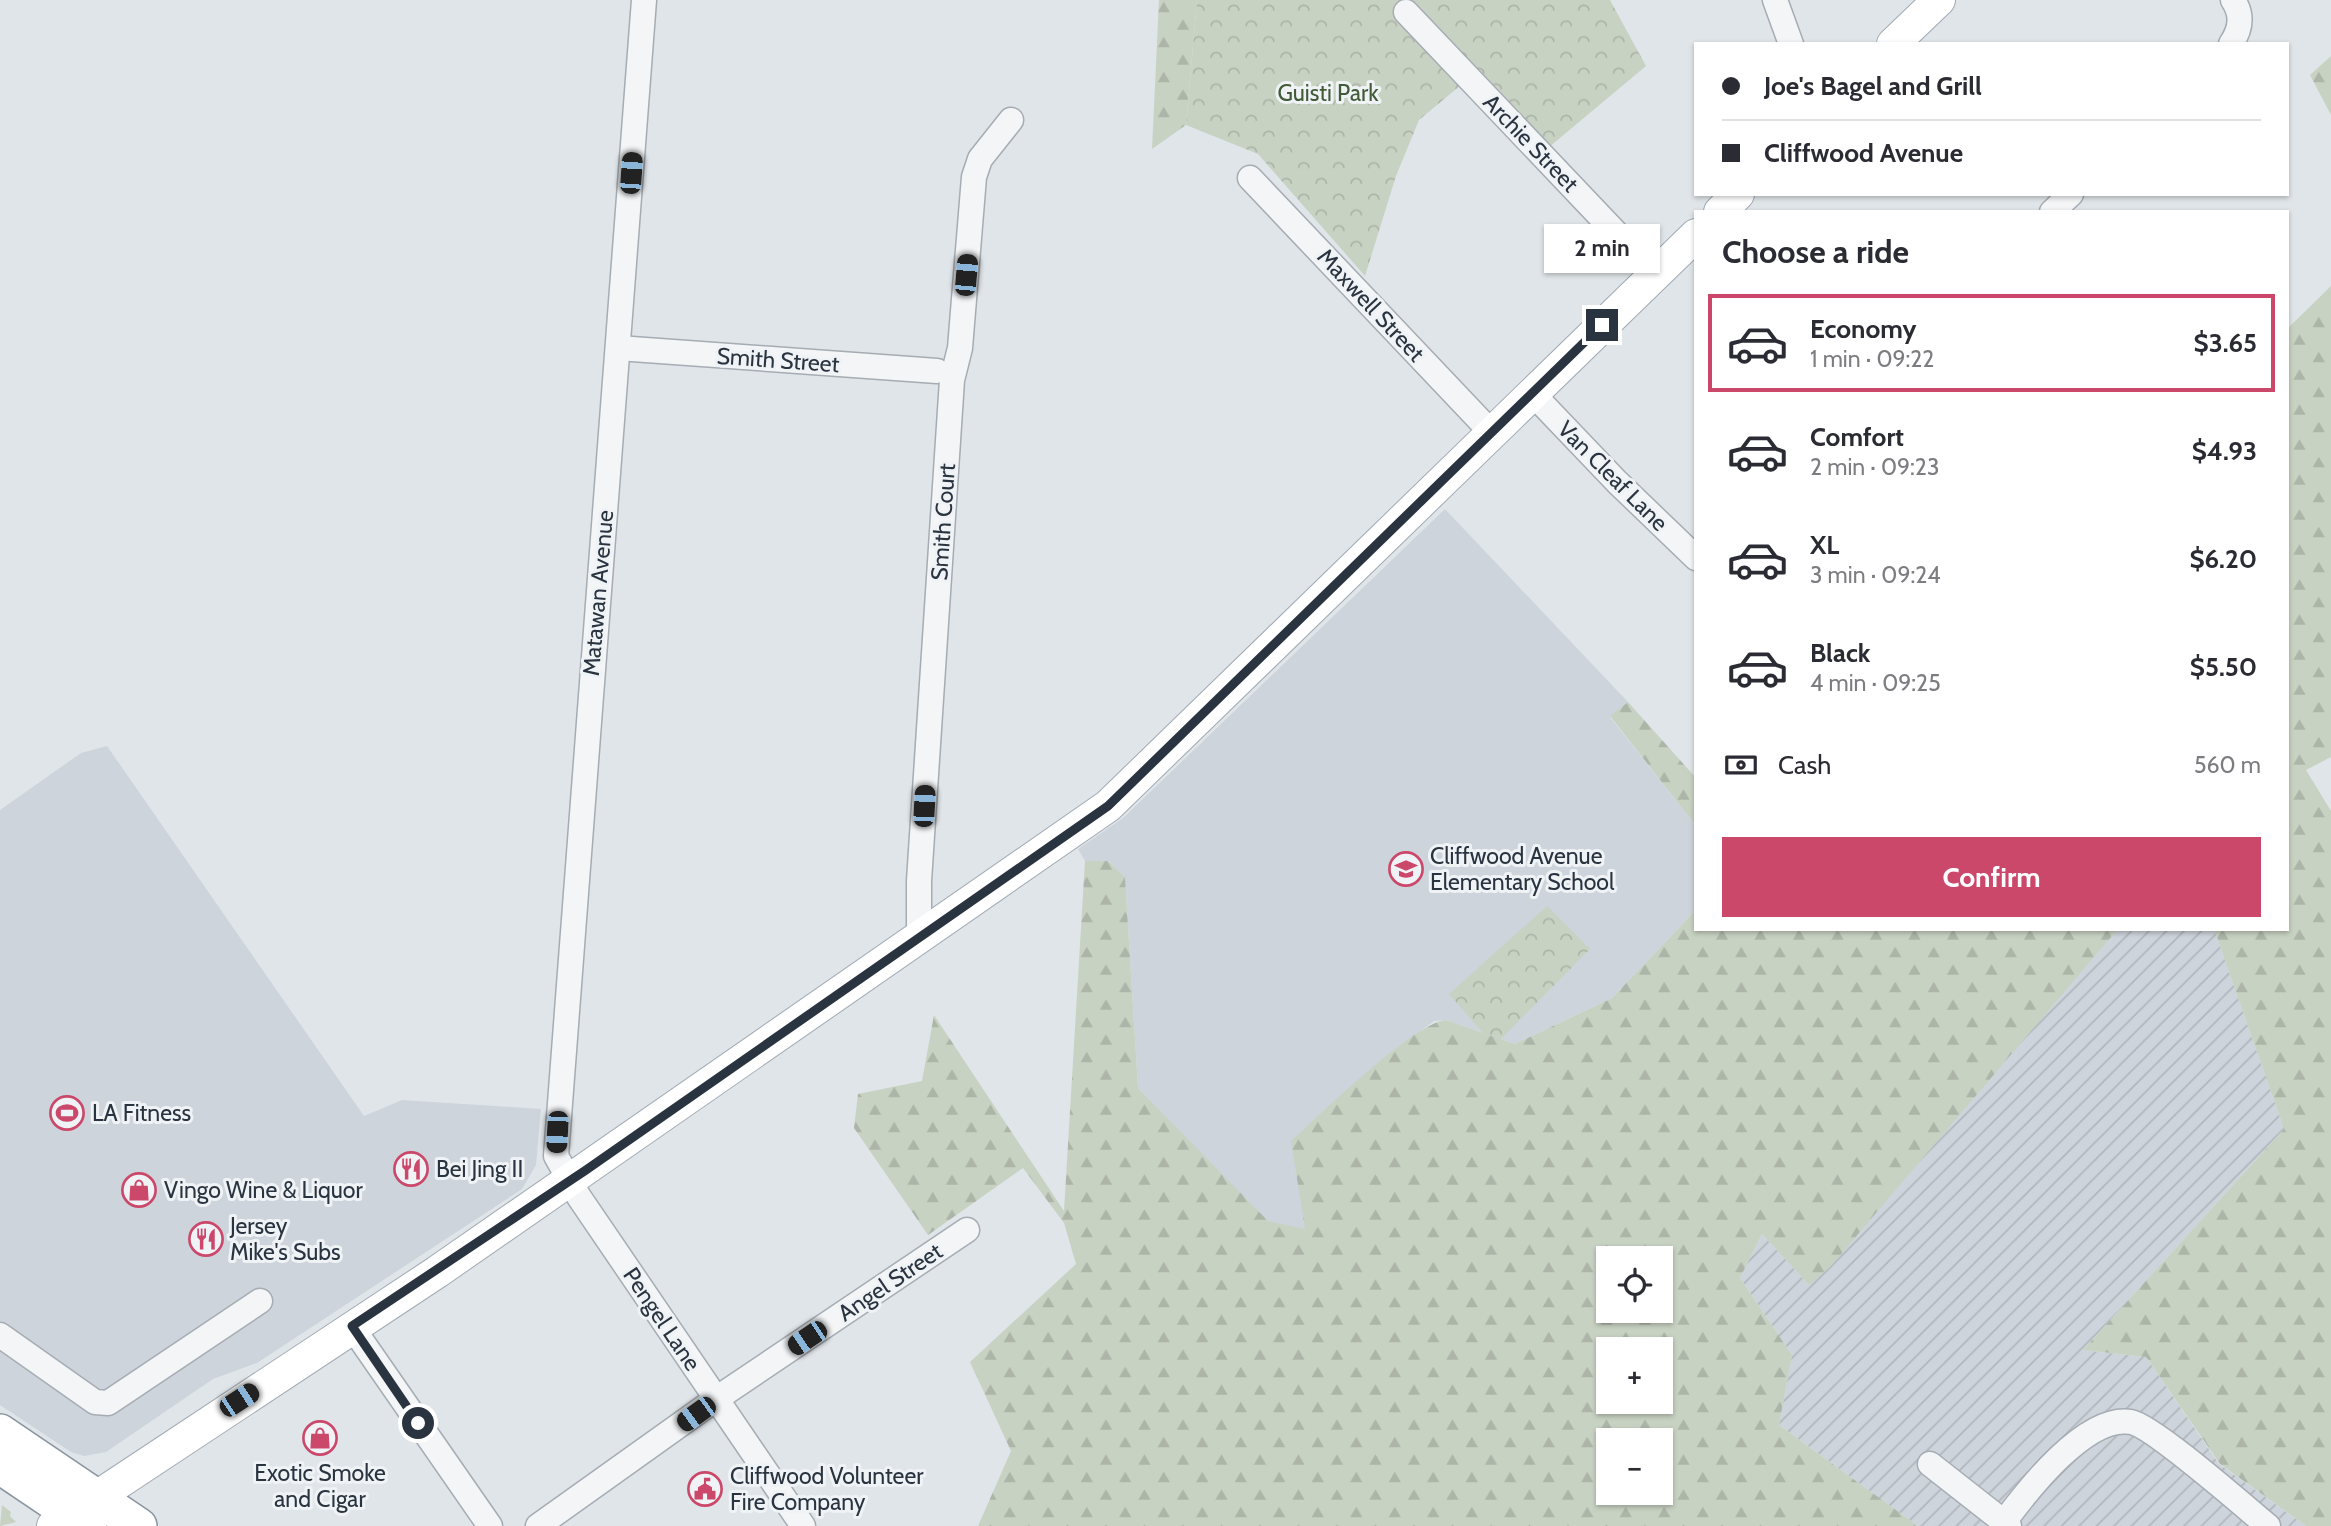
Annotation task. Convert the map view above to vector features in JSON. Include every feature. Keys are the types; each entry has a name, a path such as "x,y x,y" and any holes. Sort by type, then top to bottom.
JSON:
{"highway":[{"path":"0,1432 78,1516"},
{"path":"0,1466 78,1516 139,1526"}],"main road":[{"path":"1894,42 1939,0"},
{"path":"1722,210 1736,196"},
{"path":"78,1516 352,1326 569,1182 1108,806 1694,237"}],"street":[{"name":"Matawan Avenue","path":"569,1182 555,1156 559,1083 644,0"},
{"path":"1774,0 1790,42"},
{"path":"2232,42 2237,36 2240,18 2233,0"},
{"name":"Archie Street","path":"1406,12 1655,274"},
{"name":"Smith Court","path":"919,936 921,854 952,380 961,348 974,177 980,159 1011,120"},
{"name":"Maxwell Street","path":"1250,178 1492,432"},
{"path":"2054,210 2069,196"},
{"name":"Smith Street","path":"618,348 937,370"},
{"name":"Van Cleaf Lane","path":"1532,393 1617,482 1694,556"},
{"name":"Pengel Lane","path":"569,1182 803,1526"},
{"name":"Angel Street","path":"538,1526 716,1399 967,1230"},
{"path":"0,1335 94,1402 108,1404 260,1301"},
{"path":"352,1326 490,1526"},
{"path":"1930,1464 2006,1524 2037,1478 2083,1439 2104,1426 2131,1422 2162,1440 2268,1526"}],"shaded area":[{"name":"Cliffwood Avenue Elementary School","path":"1445,509 1628,702 1610,717 1694,823 1694,912 1612,998 1515,1044 1446,1020 1434,1021 1393,1051 1292,1141 1306,1230 1268,1222 1138,1088 1125,877 1108,861 1085,861 1078,849 1123,818"},
{"path":"107,746 364,1116 402,1100 541,1109 536,1165 522,1189 257,1363 213,1379 106,1452 84,1456 71,1452 0,1405 0,810 81,753"},
{"path":"2116,931 2215,931 2284,1129 2083,1350 2146,1357 2219,1464 2306,1526 1918,1526 1779,1425 1792,1355 1740,1278 1762,1234 1809,1285"}],"green space":[{"path":"1159,0 1197,0 1186,125 1152,149"},
{"name":"Guisti Park","path":"1197,0 1610,0 1646,66 1548,148 1479,70 1419,120 1396,176 1365,276 1258,154 1186,125"},
{"path":"2331,56 2331,115 2310,75"},
{"path":"2331,286 2331,757 2306,770 2331,811 2331,1526 2306,1526 2220,1464 2146,1357 2083,1350 2284,1129 2215,931 2289,931 2289,327"},
{"path":"1628,702 1694,776 1694,823 1610,716"},
{"path":"1085,861 1108,861 1125,877 1138,1088 1268,1221 1305,1229 1291,1141 1390,1053 1431,1025 1446,1020 1515,1044 1612,998 1694,912 1694,931 2116,931 1830,1267 1809,1285 1762,1234 1740,1278 1792,1355 1779,1425 1918,1526 978,1526 1011,1451 970,1362 1076,1264 1064,1223 1023,1168 928,1235 854,1128 858,1094 922,1081 934,1015 1064,1211"},
{"path":"1547,906 1590,949 1501,1039 1483,1033 1449,994"},
{"path":"2,1505 11,1512 10,1516 16,1522 0,1526"}],"place":[{"name":"Cliffwood Avenue Elementary School","path":"1406,869"},
{"name":"LA Fitness","path":"67,1113"},
{"name":"Bei Jing II","path":"411,1169"},
{"name":"Vingo Wine & Liquor","path":"139,1190"},
{"name":"Jersey Mike's Subs","path":"206,1239"},
{"name":"Exotic Smoke and Cigar","path":"320,1438"},
{"name":"Cliffwood Volunteer Fire Company","path":"705,1489"}],"route":[{"path":"418,1423 352,1326 437,1272 701,1091 756,1049 1083,826 1108,806 1602,325"}]}
